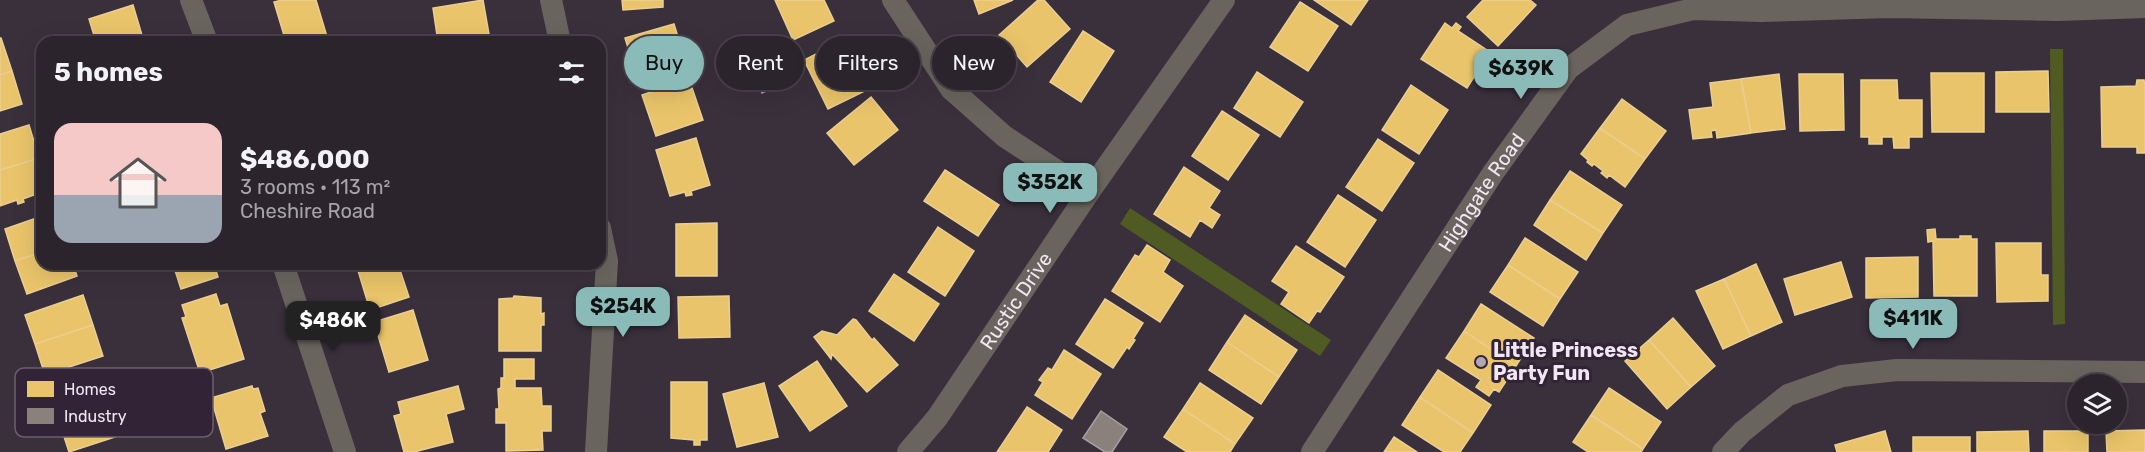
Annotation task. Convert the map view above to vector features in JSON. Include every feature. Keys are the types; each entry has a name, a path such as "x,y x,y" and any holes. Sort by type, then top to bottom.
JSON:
{"street":[{"path":"191,0 205,36"},
{"path":"551,0 559,36"},
{"path":"893,0 951,89 1004,136 1089,192"},
{"name":"Rustic Drive","path":"908,452 937,418 1089,192 1224,0"},
{"name":"Highgate Road","path":"1312,452 1493,173 1568,69 1627,25 1693,9 1761,11 1889,4 2057,10 2145,7"},
{"path":"596,452 606,256"},
{"path":"285,270 345,452"},
{"path":"1723,452 1742,432 1788,395 1842,376 1897,370 2145,372"}],"green space":[{"path":"2050,49 2063,49 2065,324 2053,325"},
{"path":"1130,208 1331,340 1320,356 1120,224"}],"building: Homes":[{"path":"316,0 327,36 284,36 274,2"},
{"path":"483,0 489,36 437,36 433,8"},
{"path":"622,0 663,0 663,7 623,10"},
{"path":"775,0 824,0 834,21 802,36 791,36"},
{"path":"974,0 1013,0 979,14"},
{"path":"1038,0 1044,0 1070,29 1027,67 1016,54 1016,36 999,35"},
{"path":"1314,0 1368,0 1351,25"},
{"path":"1483,0 1530,0 1536,5 1498,46 1467,17"},
{"path":"1300,2 1338,26 1308,71 1270,47"},
{"path":"133,5 142,36 94,36 89,19"},
{"path":"1445,23 1452,28 1456,23 1461,27 1458,31 1490,52 1467,88 1421,59"},
{"path":"674,24 678,36 632,36"},
{"path":"1083,31 1114,51 1081,102 1050,82"},
{"path":"0,38 12,71 0,75"},
{"path":"816,54 816,84 804,60"},
{"path":"12,71 22,104 0,111 0,75"},
{"path":"2048,71 2049,112 1996,112 1996,72"},
{"path":"1257,72 1303,102 1280,137 1234,108"},
{"path":"1931,73 1984,73 1984,132 1932,132"},
{"path":"1779,74 1785,129 1751,133 1741,79"},
{"path":"1799,74 1843,74 1844,130 1800,131"},
{"path":"1741,79 1751,133 1717,138 1716,130 1711,131 1712,137 1693,139 1689,110 1713,107 1710,83"},
{"path":"1861,80 1897,80 1898,100 1922,100 1922,137 1909,137 1909,148 1894,148 1893,137 1882,137 1882,144 1869,144 1869,137 1861,137"},
{"path":"2137,80 2144,80 2145,86 2145,153 2137,153 2137,147 2102,147 2101,87 2136,86"},
{"path":"1411,85 1448,110 1419,154 1382,130"},
{"path":"657,90 693,90 703,120 656,136 642,95"},
{"path":"819,90 867,90 828,109"},
{"path":"871,97 898,130 854,165 827,133"},
{"path":"1622,99 1666,131 1645,159 1600,128"},
{"path":"1222,111 1259,135 1228,180 1192,156"},
{"path":"29,125 36,148 36,159 0,170 0,134"},
{"path":"1600,128 1645,159 1625,187 1609,175 1607,178 1601,173 1603,171 1594,164 1592,166 1581,154"},
{"path":"696,138 710,185 691,191 692,195 686,196 685,192 670,196 656,150"},
{"path":"1378,139 1414,163 1382,211 1346,187"},
{"path":"36,159 36,194 23,199 24,202 18,204 17,200 0,206 0,170"},
{"path":"1184,167 1220,191 1209,208 1220,215 1212,228 1200,220 1190,237 1154,214"},
{"path":"945,170 999,205 978,236 924,201"},
{"path":"1570,171 1622,205 1603,233 1550,200"},
{"path":"1338,195 1376,220 1345,267 1307,242"},
{"path":"1550,200 1603,233 1586,260 1534,225"},
{"path":"36,218 36,254 15,261 5,229"},
{"path":"717,223 717,276 676,276 676,224"},
{"path":"938,227 974,251 945,296 908,272"},
{"path":"1935,229 1936,239 1960,239 1960,236 1971,236 1971,239 1977,239 1977,296 1934,296 1933,241 1928,242 1927,230"},
{"path":"1525,238 1578,272 1560,299 1508,265"},
{"path":"1996,243 2041,243 2041,275 2048,275 2048,301 1997,302"},
{"path":"1147,245 1170,260 1163,272 1183,286 1160,322 1112,291 1135,255 1139,257"},
{"path":"1296,246 1344,277 1320,312 1317,311 1309,323 1281,304 1289,292 1272,281"},
{"path":"36,254 36,270 75,270 77,276 27,294 15,261"},
{"path":"1918,257 1918,297 1866,298 1866,258"},
{"path":"1841,262 1852,297 1795,315 1784,279"},
{"path":"1756,264 1782,322 1751,336 1724,279"},
{"path":"1508,265 1560,299 1543,326 1490,292"},
{"path":"175,270 216,270 218,277 181,289"},
{"path":"358,270 400,270 409,297 370,310"},
{"path":"894,274 939,304 914,341 869,311"},
{"path":"1724,279 1751,336 1723,349 1696,291"},
{"path":"216,294 220,306 227,304 244,359 213,369 198,368 182,318 186,317 182,305"},
{"path":"83,295 93,325 35,344 25,315"},
{"path":"514,296 541,298 544,325 541,325 541,351 499,351 499,299"},
{"path":"729,296 730,337 679,338 678,297"},
{"path":"1105,299 1143,323 1129,349 1127,347 1113,368 1076,344"},
{"path":"1481,304 1534,338 1516,366 1464,331"},
{"path":"413,310 428,360 389,372 374,322"},
{"path":"1245,315 1297,350 1279,377 1227,342"},
{"path":"1673,318 1715,366 1691,387 1649,340"},
{"path":"853,319 898,365 867,392 832,354 831,359 814,337 822,331 837,335"},
{"path":"93,325 103,356 70,368 43,368 35,344"},
{"name":"Little Princess Party Fun","path":"1464,331 1516,366 1499,392 1494,389 1489,396 1476,387 1481,380 1446,358"},
{"path":"1649,340 1691,387 1667,409 1625,361"},
{"path":"1227,342 1279,377 1261,404 1209,370"},
{"path":"1064,350 1101,374 1072,419 1035,395 1043,382 1039,380 1048,368 1052,370"},
{"path":"504,359 534,359 534,379 515,379 515,388 541,388 542,406 551,406 551,431 542,431 543,450 506,451 506,423 496,423 496,409 499,409 498,389 501,388 501,378 504,378"},
{"path":"817,361 847,406 810,431 779,386"},
{"path":"1438,370 1491,405 1473,433 1420,397"},
{"path":"671,382 707,382 707,440 700,440 700,445 694,445 694,440 671,438"},
{"path":"764,383 778,437 737,447 723,394"},
{"path":"1200,383 1253,418 1235,444 1183,409"},
{"path":"252,386 253,389 258,388 265,411 260,413 268,436 226,449 213,405 213,397"},
{"path":"458,386 464,409 446,414 453,442 414,452 404,452 394,416 401,414 398,402"},
{"path":"1609,388 1661,422 1643,449 1591,415"},
{"path":"1420,397 1473,433 1460,452 1444,452 1402,425"},
{"path":"1027,407 1062,430 1048,452 997,452"},
{"path":"1183,409 1235,444 1230,452 1187,452 1164,437"},
{"path":"1591,415 1643,449 1641,452 1588,452 1573,442"},
{"path":"2127,430 2145,430 2145,452 2107,452 2106,434 2127,434"},
{"path":"1885,431 1891,452 1837,452 1835,445"},
{"path":"2028,431 2029,452 1977,452 1977,432"},
{"path":"2044,431 2088,434 2088,452 2044,452"},
{"path":"64,437 115,437 69,452"},
{"path":"1394,437 1417,452 1384,452"},
{"path":"1913,437 1970,437 1970,452 1913,452"}],"building: Industry":[{"path":"1101,411 1127,429 1112,452 1105,452 1083,438"}],"place":[{"name":"Little Princess Party Fun","path":"1481,362"}]}
